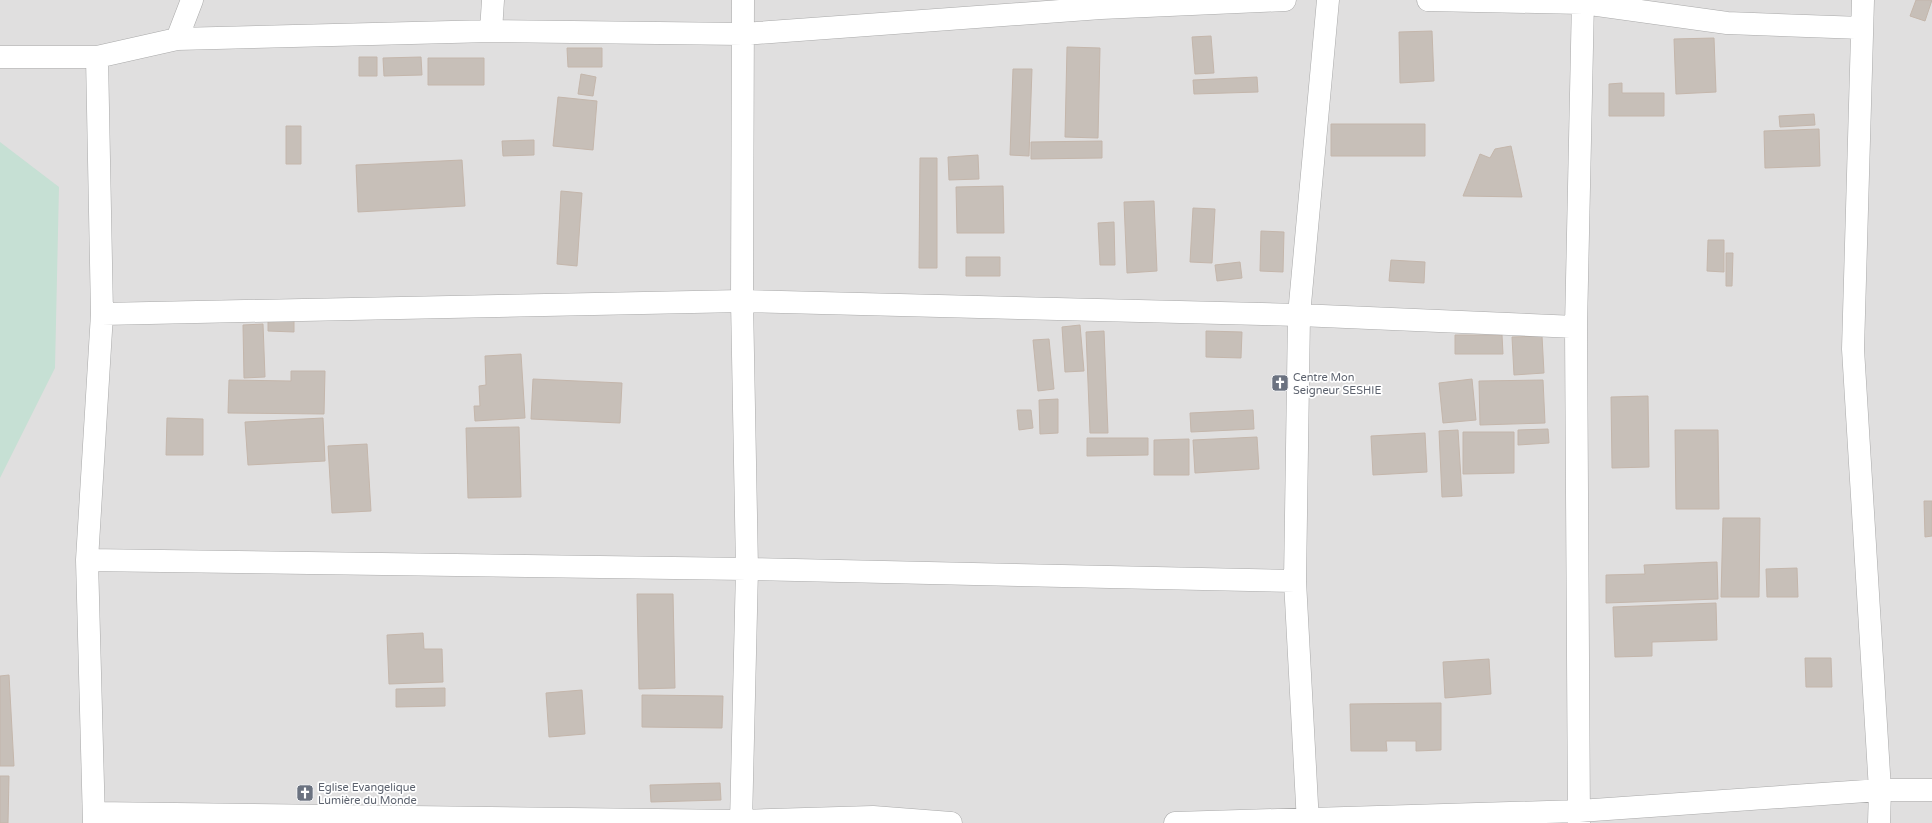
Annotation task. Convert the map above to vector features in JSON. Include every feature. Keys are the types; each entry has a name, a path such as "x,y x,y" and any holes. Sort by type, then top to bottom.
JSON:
{"street":[{"path":"177,39 192,0"},
{"path":"491,31 493,0"},
{"path":"740,822 747,569 742,301 742,0"},
{"path":"1075,0 1101,8"},
{"path":"0,57 97,57 177,39 491,31 743,34 1101,8 1285,0"},
{"path":"1308,821 1295,581 1299,315 1328,0"},
{"path":"1428,0 1583,1 1727,23 1862,28"},
{"path":"1863,0 1853,349 1880,790 1879,823"},
{"path":"1579,817 1576,327 1583,1"},
{"path":"97,57 102,314 87,560 94,818 740,822 873,817 951,823"},
{"path":"102,314 742,301 1299,315 1576,327"},
{"path":"87,560 747,569 1295,581"},
{"path":"1175,823 1579,817 1880,790 1932,790"}],"shaded area":[{"path":"0,0 1932,0 1932,823 0,823"}],"green space":[{"path":"0,142 59,187 55,368 0,478"}],"building":[{"path":"1916,0 1932,0 1925,21 1910,16"},
{"path":"1432,31 1434,81 1400,83 1399,32"},
{"path":"1211,36 1214,73 1195,74 1192,37"},
{"path":"1714,38 1716,92 1676,94 1674,39"},
{"path":"1067,47 1100,48 1098,138 1065,137"},
{"path":"567,48 602,48 602,67 568,67"},
{"path":"359,57 377,57 377,76 359,76"},
{"path":"421,57 422,75 384,76 383,58"},
{"path":"428,58 484,58 484,85 428,85"},
{"path":"1013,69 1032,69 1029,156 1010,155"},
{"path":"581,74 596,77 593,96 578,94"},
{"path":"1257,77 1258,92 1194,94 1193,80"},
{"path":"1622,83 1622,93 1664,93 1664,116 1609,116 1609,84"},
{"path":"558,97 597,101 593,150 553,146"},
{"path":"1814,114 1815,125 1780,127 1779,116"},
{"path":"1331,124 1425,124 1425,156 1331,156"},
{"path":"286,126 301,126 301,164 286,164"},
{"path":"1819,129 1820,166 1765,168 1764,131"},
{"path":"534,140 534,155 503,156 502,141"},
{"path":"1102,141 1102,158 1031,159 1031,142"},
{"path":"1511,146 1522,197 1463,196 1480,154 1490,158 1495,149"},
{"path":"978,155 979,179 949,180 948,157"},
{"path":"920,158 937,158 937,268 919,268"},
{"path":"462,160 465,206 358,212 356,165"},
{"path":"1003,186 1004,233 957,233 956,187"},
{"path":"561,191 582,193 577,266 557,264"},
{"path":"1154,201 1157,271 1127,273 1124,202"},
{"path":"1193,208 1215,209 1212,263 1190,262"},
{"path":"1114,222 1115,265 1100,265 1098,223"},
{"path":"1261,231 1284,232 1283,272 1260,271"},
{"path":"1708,240 1724,240 1724,272 1707,271"},
{"path":"1726,253 1733,253 1732,286 1726,286"},
{"path":"966,257 1000,257 1000,276 966,276"},
{"path":"1391,260 1425,262 1424,283 1389,281"},
{"path":"1240,262 1242,278 1217,281 1215,265"},
{"path":"268,314 294,315 294,332 268,331"},
{"path":"263,324 265,377 244,378 243,325"},
{"path":"1080,325 1084,371 1065,372 1062,327"},
{"path":"1104,331 1108,433 1090,433 1086,332"},
{"path":"1206,331 1242,332 1241,358 1206,357"},
{"path":"1455,335 1502,335 1503,354 1455,354"},
{"path":"1542,336 1544,373 1514,375 1512,337"},
{"path":"1049,339 1054,389 1038,391 1033,340"},
{"path":"521,354 525,418 475,421 474,406 480,406 479,386 486,385 485,356"},
{"path":"291,371 325,371 324,414 228,413 229,380 291,381"},
{"path":"533,379 622,383 620,423 531,419"},
{"path":"1472,379 1476,420 1443,423 1439,383"},
{"path":"1543,380 1545,423 1480,425 1479,381"},
{"path":"1648,396 1649,467 1612,468 1611,397"},
{"path":"1058,399 1058,433 1040,434 1039,400"},
{"path":"1017,410 1031,410 1033,428 1019,430"},
{"path":"1253,410 1254,429 1191,432 1190,413"},
{"path":"167,418 203,419 203,455 166,455"},
{"path":"323,418 325,461 248,465 245,422"},
{"path":"519,427 521,497 468,498 466,428"},
{"path":"1548,429 1549,443 1518,445 1518,430"},
{"path":"1458,430 1462,496 1442,497 1439,431"},
{"path":"1675,430 1718,430 1719,509 1676,509"},
{"path":"1463,432 1514,432 1514,473 1463,474"},
{"path":"1425,433 1427,472 1373,475 1371,436"},
{"path":"1257,437 1259,469 1195,473 1193,440"},
{"path":"1087,438 1148,438 1148,455 1087,456"},
{"path":"1189,439 1189,475 1154,475 1154,440"},
{"path":"367,444 371,511 332,513 328,446"},
{"path":"1924,501 1932,501 1932,536 1925,537"},
{"path":"1723,518 1760,518 1759,597 1721,597"},
{"path":"1717,562 1718,599 1606,603 1606,575 1645,574 1644,565"},
{"path":"1797,568 1798,597 1767,597 1766,569"},
{"path":"637,594 673,594 675,688 639,689"},
{"path":"1716,603 1717,640 1652,642 1652,656 1615,657 1613,607"},
{"path":"423,633 424,649 442,649 443,682 389,684 387,635"},
{"path":"1805,658 1831,658 1832,687 1806,687"},
{"path":"1489,659 1491,694 1445,698 1443,662"},
{"path":"9,675 14,766 0,766 0,676"},
{"path":"445,688 445,706 396,707 396,689"},
{"path":"582,690 585,734 549,737 546,693"},
{"path":"642,695 723,696 722,728 642,727"},
{"path":"1441,703 1441,750 1416,751 1416,741 1386,741 1387,751 1351,751 1350,704"},
{"path":"0,776 9,776 8,823 0,823"},
{"path":"720,783 721,800 651,802 650,785"}],"place":[{"name":"Centre Mon Seigneur SESHIE","path":"1280,383"},
{"name":"Eglise Evangelique Lumière du Monde","path":"305,793"}]}
